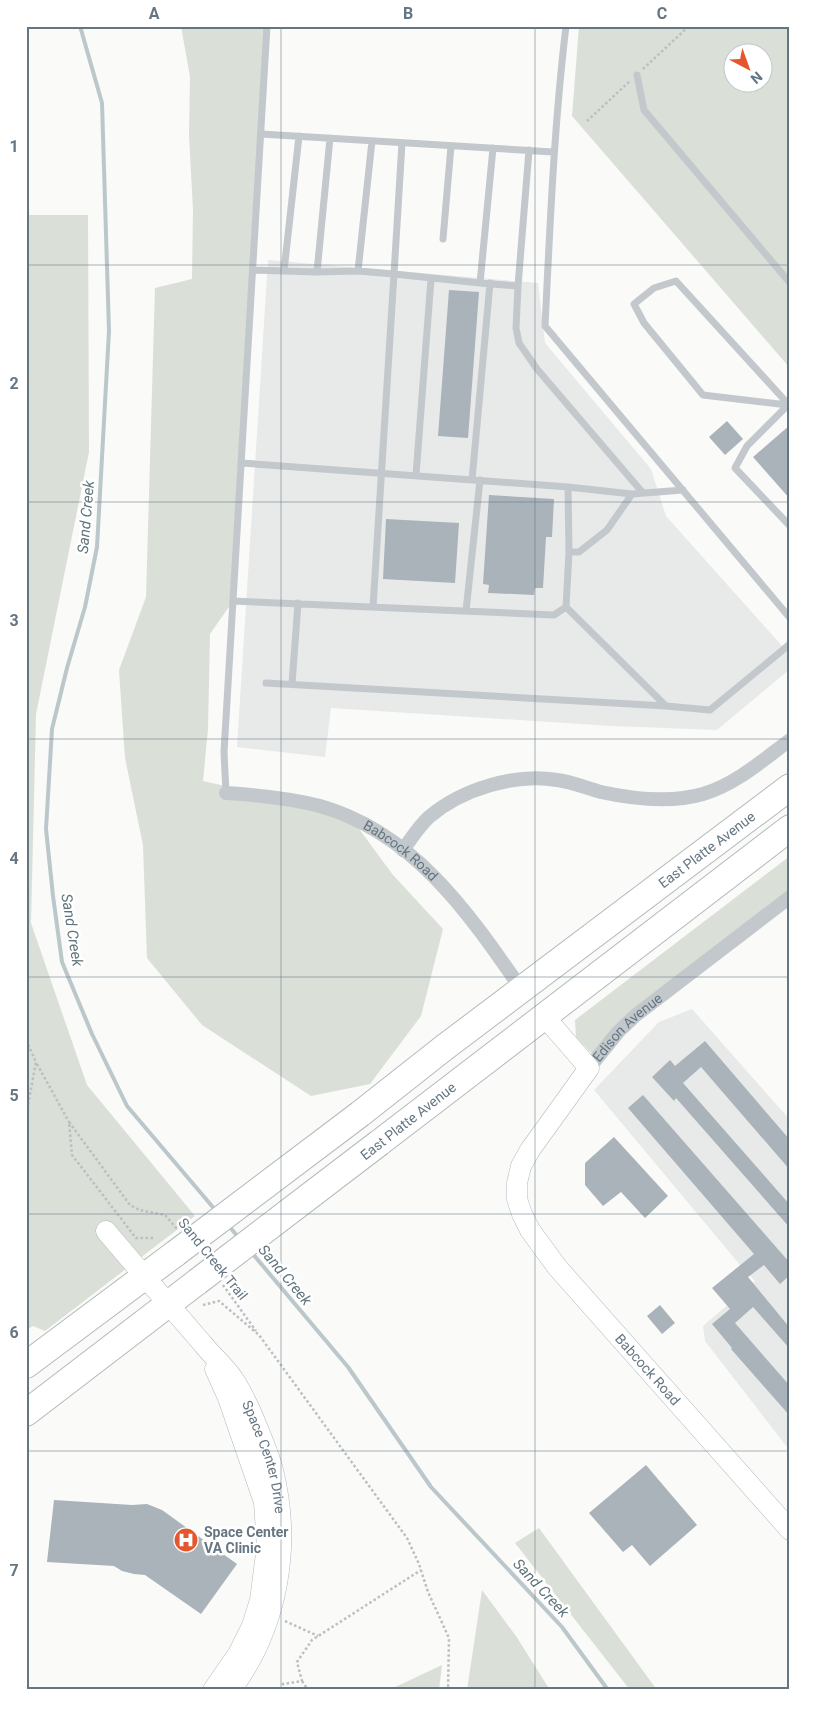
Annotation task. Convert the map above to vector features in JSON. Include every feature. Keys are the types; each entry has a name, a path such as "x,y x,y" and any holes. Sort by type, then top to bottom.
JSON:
{"highway":[{"name":"East Platte Avenue","path":"33,1359 145,1277 177,1241 360,1114 445,1047 790,787"},
{"name":"East Platte Avenue","path":"26,1413 168,1304 206,1289 379,1143 790,828"},
{"path":"544,1016 547,1001 556,981 574,958 604,928"}],"street":[{"path":"403,850 429,818 468,793 490,785 508,780 557,779 601,792 624,796 654,799 679,798 702,794 740,777 790,740"},
{"name":"Babcock Road","path":"226,794 269,796 321,806 364,824 420,862 456,900 522,990"},
{"name":"Edison Avenue","path":"517,1199 517,1183 525,1158 589,1068 618,1032 636,1015 790,897"},
{"path":"544,1016 589,1068"},
{"name":"Babcock Road","path":"517,1199 530,1230 557,1267 790,1530"},
{"name":"Space Center Drive","path":"106,1231 233,1378 249,1408 273,1470 281,1522 279,1582 273,1604 252,1641 238,1654 213,1690"},
{"name":"Space Center Drive","path":"231,1690 252,1658 252,1641"}],"lane":[{"path":"226,794 224,752 267,26"},
{"path":"566,26 558,89 545,326 790,618"},
{"path":"637,75 644,110 790,283"},
{"path":"261,134 554,152"},
{"path":"284,271 299,136"},
{"path":"317,272 330,138"},
{"path":"358,271 372,141"},
{"path":"373,607 383,473 402,142"},
{"path":"443,239 451,146"},
{"path":"480,283 493,148"},
{"path":"529,150 518,286 516,328 519,343 537,369 643,493"},
{"path":"253,270 358,271 518,286"},
{"path":"416,476 431,279"},
{"path":"676,281 789,405 703,395 644,323 634,304 654,288 676,281"},
{"path":"466,611 490,284"},
{"path":"789,405 747,446 735,468 790,526"},
{"path":"241,463 568,486 632,494 683,490"},
{"path":"568,486 569,552 566,607 666,706"},
{"path":"569,552 579,552 607,530 632,494"},
{"path":"233,601 554,615 566,607"},
{"path":"292,684 298,603"},
{"path":"266,682 710,710 790,644"}],"path":[{"name":"Sand Creek Trail","path":"26,1040 69,1122 130,1206 139,1210 166,1215 177,1241"},
{"path":"26,1107 36,1062"},
{"path":"69,1122 72,1155 136,1238 153,1238"},
{"name":"Sand Creek Trail","path":"206,1289 260,1336"},
{"name":"Sand Creek Trail","path":"206,1289 260,1336 407,1538 428,1592 449,1638 448,1690"},
{"path":"308,1690 302,1681 297,1662 312,1640 421,1570"},
{"path":"285,1621 318,1636"},
{"path":"281,1690 283,1684 302,1681"}],"shaded area":[{"path":"181,26 267,26 233,601 210,634 208,729 203,781 351,818 393,875 443,929 421,1016 370,1084 311,1096 202,1025 147,958 143,845 125,758 119,670 146,597 155,288 192,279 193,210 189,135 190,77"},
{"path":"579,26 790,26 790,368 572,116"},
{"path":"26,215 88,215 89,452 36,714 31,923 87,1085 195,1216 45,1331 33,1326 26,1330"},
{"path":"268,260 538,283 545,343 651,469 666,516 790,655 790,669 717,730 612,726 331,708 325,757 237,747"},
{"path":"790,856 790,896 592,1054 576,1037 575,1020"},
{"path":"692,1009 790,1120 790,1451 705,1341 703,1326 755,1281 594,1090 659,1022"},
{"path":"539,1528 657,1690 630,1690 515,1543"},
{"path":"482,1590 516,1636 550,1690 467,1690"},
{"path":"442,1665 439,1690 389,1690"}],"building":[{"path":"449,290 479,292 468,438 438,436"},
{"path":"727,421 743,439 725,455 709,437"},
{"path":"790,425 790,499 753,457"},
{"path":"489,495 554,499 552,537 546,537 543,588 535,588 534,595 488,593 489,585 483,584"},
{"path":"386,519 459,523 455,583 383,579"},
{"path":"705,1041 790,1140 790,1170 701,1067 683,1083 790,1205 790,1228 676,1098 674,1101 652,1077 670,1060 675,1066"},
{"path":"643,1095 790,1263 790,1275 780,1284 764,1265 748,1277 790,1328 790,1349 753,1307 735,1323 790,1386 790,1416 731,1349 712,1324 730,1309 712,1288 754,1254 628,1108"},
{"path":"614,1137 668,1196 645,1218 621,1192 603,1206 585,1185 585,1163"},
{"path":"660,1305 675,1323 662,1334 647,1316"},
{"path":"646,1465 697,1525 650,1566 632,1545 623,1552 589,1513"},
{"path":"54,1500 132,1505 147,1504 162,1510 237,1564 201,1614 145,1575 122,1571 114,1566 47,1562"}],"waterway":[{"name":"Sand Creek","path":"80,26 102,103 109,331 97,547 85,607 52,729 46,829 53,896 62,962 92,1034 127,1106 217,1212"},
{"name":"Sand Creek","path":"228,1225 239,1238"},
{"name":"Sand Creek","path":"252,1253 348,1367 431,1487 562,1627 608,1690"}],"place":[{"name":"Space Center VA Clinic","path":"186,1540"}]}
